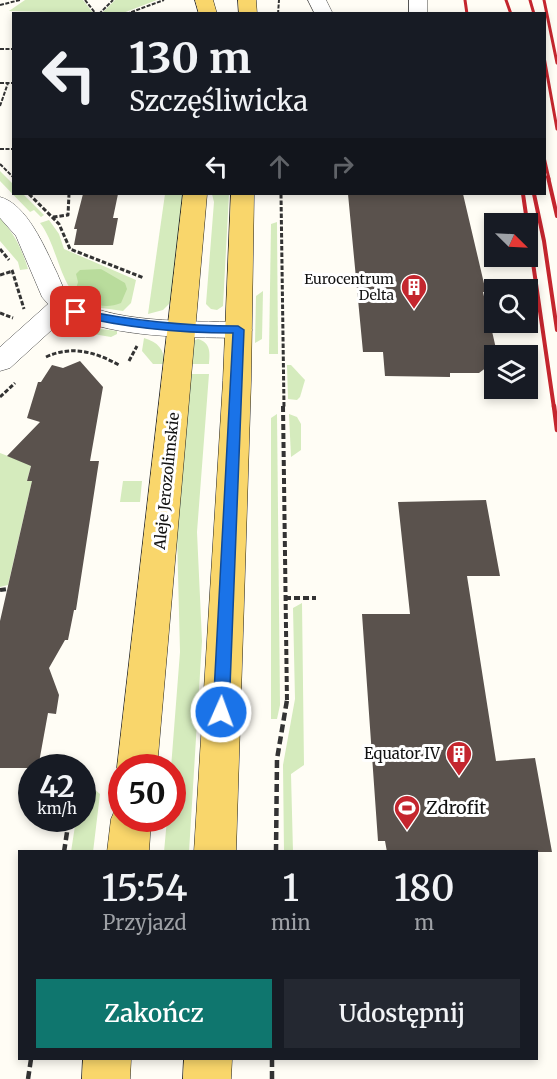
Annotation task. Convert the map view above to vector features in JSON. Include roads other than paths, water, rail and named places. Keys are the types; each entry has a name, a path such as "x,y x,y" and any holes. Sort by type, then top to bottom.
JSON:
{"main road":[{"name":"Aleje Jerozolimskie","path":"138,754 195,195"},
{"path":"215,850 242,195"},
{"path":"128,850 130,832"},
{"path":"105,1079 107,1060"},
{"path":"207,1079 208,1060"}],"street":[{"path":"0,204 27,234 48,284 63,305 91,316 182,329 238,330"},
{"path":"8,372 38,327 63,305"}],"railway":[{"path":"465,0 467,12"},
{"path":"506,0 510,12"},
{"path":"530,0 533,12"},
{"path":"544,0 557,63"},
{"path":"546,68 557,129"},
{"path":"546,166 549,179"},
{"path":"548,177 557,216"},
{"path":"523,195 554,408"},
{"path":"534,195 544,241 557,330"},
{"path":"554,406 557,430"}],"place":[{"name":"Eurocentrum Delta","path":"414,310"},
{"name":"Equator IV","path":"459,777"},
{"name":"Zdrofit","path":"407,831"}]}
